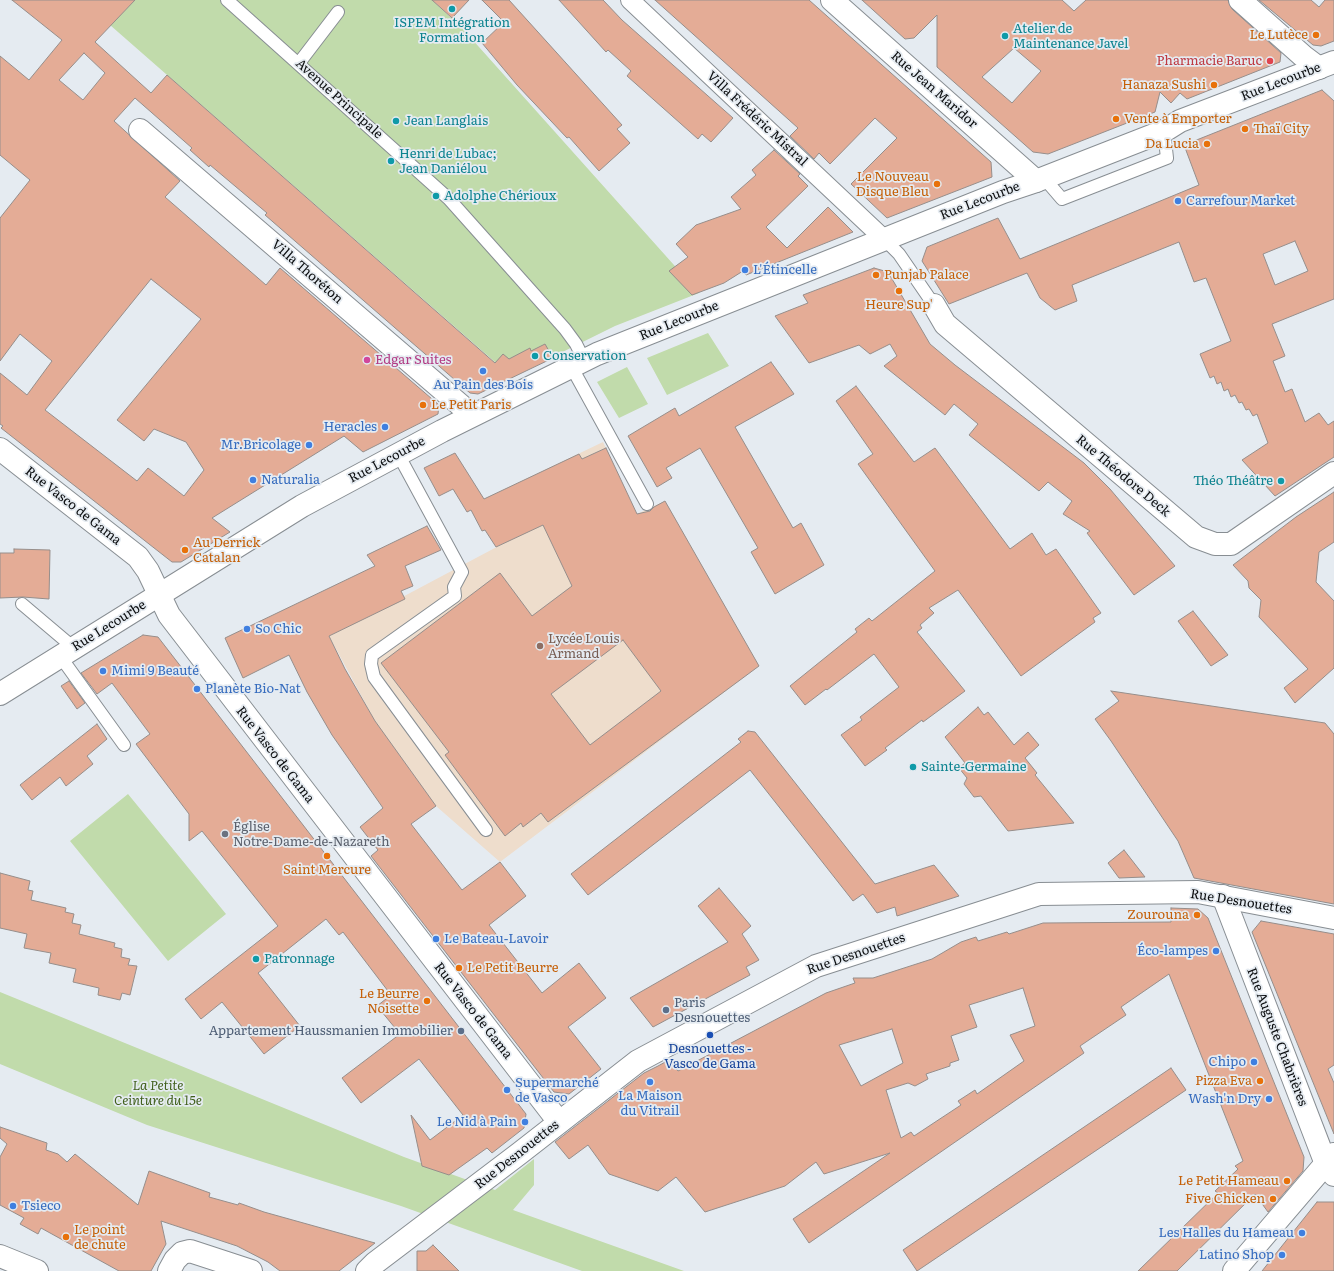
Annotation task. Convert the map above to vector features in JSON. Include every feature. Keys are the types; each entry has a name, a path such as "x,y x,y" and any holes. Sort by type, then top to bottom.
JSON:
{"street":[{"name":"Villa Frédéric Mistral","path":"630,0 884,239"},
{"name":"Rue Jean Maridor","path":"832,0 1040,179"},
{"path":"1240,0 1303,56 1326,65"},
{"name":"Rue Lecourbe","path":"0,694 302,506 472,416 577,357 1164,131 1180,122 1326,65"},
{"name":"Villa Thoréton","path":"140,130 472,416"},
{"name":"Rue Théodore Deck","path":"934,305 945,324 1196,537 1216,544 1231,544 1334,473"},
{"name":"Rue Vasco de Gama","path":"0,449 138,557 148,571 169,615 242,712 559,1122"},
{"name":"Rue Desnouettes","path":"367,1271 375,1263 638,1061 816,966 1039,894 1198,892 1334,918"},
{"name":"Rue Auguste Chabrières","path":"1223,896 1331,1164"},
{"path":"1234,1271 1331,1164"},
{"path":"169,1271 175,1260 182,1253 190,1250 252,1271"},
{"path":"0,1256 37,1271"}],"lane":[{"name":"Avenue Principale","path":"227,0 449,199 577,357 647,504"},
{"path":"299,63 338,12"},
{"path":"884,239 899,254 934,305"},
{"path":"398,454 462,572 454,587 455,596 372,655 371,664 374,677 486,830"},
{"path":"22,604 67,652 124,745"}],"shaded area":[{"name":"Lycée Louis Armand","path":"603,442 637,514 665,501 759,666 500,862 436,806 375,721 329,636 508,541 484,499"}],"green space":[{"path":"135,0 432,0 462,28 699,293 615,326 512,377 110,25"},
{"path":"708,333 729,366 667,395 647,358"},
{"path":"627,367 648,404 619,418 597,382"},
{"path":"128,794 226,914 168,961 70,841"},
{"name":"La Petite Ceinture du 15e","path":"0,992 404,1157 495,1190 534,1159 534,1185 513,1210 684,1271 582,1271 401,1206 147,1125 0,1064"}],"building":[{"path":"12,0 135,0 95,42 151,93 167,75 495,363 503,354 509,359 530,348 531,351 545,344 553,358 478,394 470,393 265,215 267,213 210,165 209,167 190,150 192,148 135,98 114,121 180,181 165,197 266,285 280,268 439,405 438,414 363,452 344,436 212,518 230,532 181,562 172,562 1,428 3,426 0,424 0,373 27,395 52,361 20,334 0,361 0,218 30,180 0,155 0,56 29,80 62,40","holes":["84,53 105,73 83,100 59,80","151,279 201,319 117,420 144,441 154,429 186,442 204,470 184,496 148,468 137,481 45,410"]},
{"name":"ISPEM Intégration Formation","path":"432,0 469,0 452,18"},
{"path":"482,0 509,0 622,125 617,129 630,143 599,171 569,137 567,138 517,85 482,43 504,22"},
{"path":"559,0 603,0 622,20 733,118 711,142 702,134 698,139 627,76 631,71 608,50 606,52"},
{"path":"655,0 809,0 991,162 992,177 887,218 851,184 897,138 875,118 830,164 819,153 814,159 790,136 798,128"},
{"path":"862,0 1062,0 1074,11 1086,0 1228,0 1232,9 1281,53 1280,62 1187,99 1180,93 1171,103 1160,92 1155,112 1048,154 1033,152 937,67 937,15 914,38 905,39","holes":["1014,48 1041,71 1012,103 982,77"]},
{"path":"1259,0 1311,0 1319,7 1325,0 1334,0 1334,41 1321,46 1313,45"},
{"path":"1322,90 1334,101 1334,299 1272,324 1285,356 1273,361 1285,392 1292,389 1305,422 1319,413 1328,425 1334,421 1334,457 1275,496 1242,460 1268,443 1257,414 1253,416 1249,409 1246,410 1242,402 1239,403 1235,395 1231,397 1228,389 1224,391 1221,382 1217,384 1214,376 1210,378 1200,354 1231,341 1206,278 1194,282 1179,242 1072,285 1077,301 1055,310 1040,298 1027,273 949,304 922,261 927,247 998,218 1020,259 1199,185 1184,145","holes":["1295,241 1308,271 1275,285 1263,254"]},
{"path":"774,150 800,174 798,176 808,186 766,227 787,248 828,207 853,232 746,275 743,271 724,283 692,295 669,271 688,257 676,244 696,225 741,209 731,197 756,175 752,170"},
{"path":"874,268 888,272 930,344 955,365 1084,463 1110,489 1175,566 1134,595 1087,533 1090,531 1063,514 1072,501 1048,482 1039,491 969,435 978,424 954,404 945,415 884,366 897,356 890,344 870,354 859,345 809,363 775,316 808,303 803,295"},
{"path":"771,362 794,394 735,427 793,528 801,523 824,565 775,594 751,552 758,548 700,448 666,468 672,478 657,487 628,436 675,408 679,416"},
{"path":"856,386 914,462 935,448 1010,549 1032,533 1046,555 1056,549 1101,613 1093,618 1095,622 1021,676 958,590 929,608 934,613 920,625 922,628 917,632 965,691 923,722 922,720 885,748 887,750 865,766 841,735 862,720 860,717 899,687 874,654 805,705 790,686 857,632 855,629 869,618 872,621 935,571 858,464 873,454 836,401"},
{"name":"Lycée Louis Armand","path":"606,448 637,514 650,511 665,501 759,666 548,822 541,813 523,827 521,823 505,836 445,755 449,752 381,663 500,573 532,616 572,586 543,525 496,547 485,530 482,531 471,510 467,512 453,489 439,496 424,468 455,453 484,499 579,454 582,459","holes":["623,640 661,691 590,745 551,694"]},
{"path":"1334,492 1334,542 1319,552 1316,582 1334,601 1334,668 1295,703 1284,688 1308,669 1259,617 1261,600 1249,588 1248,581 1233,565 1296,517"},
{"path":"427,526 441,550 405,566 413,586 401,591 405,599 329,636 345,669 375,721 436,806 411,824 462,890 500,862 526,896 489,925 542,993 579,963 606,998 568,1027 601,1069 569,1094 554,1092 371,856 378,850 360,827 383,808 332,735 307,692 289,655 243,678 225,638 375,566 367,555"},
{"path":"14,549 50,550 49,599 23,597 0,598 0,553 14,553"},
{"path":"1193,611 1228,655 1211,666 1178,621"},
{"path":"143,635 158,637 526,1114 524,1128 492,1153 487,1148 449,1175 422,1166 411,1115 430,1140 463,1115 419,1059 361,1103 342,1078 400,1034 377,1006 391,995 343,932 339,935 326,919 258,973 300,1026 264,1054 222,1002 201,1019 185,999 278,926 202,831 189,841 189,814 136,744 150,734 112,683 97,694 81,673"},
{"path":"69,681 85,703 77,709 61,686"},
{"path":"1111,691 1325,723 1334,734 1334,904 1194,878 1178,841 1095,719 1119,701"},
{"path":"978,707 984,715 988,712 1014,745 1028,732 1039,745 1025,758 1037,773 1035,775 1074,823 1008,831 981,796 974,797 964,784 967,778 959,768 965,763 945,737"},
{"path":"97,724 107,739 87,756 93,764 66,786 60,777 32,800 20,785"},
{"path":"748,731 755,732 875,884 934,865 959,896 897,916 895,907 877,913 863,894 853,901 750,770 588,895 571,874 741,742 738,739"},
{"path":"1124,850 1145,877 1119,878 1108,863"},
{"path":"0,873 30,881 28,890 33,891 31,900 66,908 65,912 74,914 72,923 81,925 79,934 115,943 114,947 122,949 121,957 130,959 128,965 137,966 130,995 122,993 120,1000 98,995 99,988 73,982 76,969 49,963 51,953 24,948 27,934 0,928"},
{"path":"719,888 751,926 742,934 759,960 746,967 750,975 653,1027 630,998 728,942 698,906"},
{"path":"1171,908 1198,909 1208,918 1304,1157 1303,1171 1268,1212 1255,1194 1177,1271 1138,1271 1218,1193 1215,1191 1238,1169 1235,1166 1243,1161 1169,974 1121,1007 1126,1015 1080,1046 1084,1053 809,1243 793,1219 890,1153 824,1174 816,1162 785,1186 705,1212 676,1177 658,1191 609,1174 588,1145 569,1159 555,1142 644,1073 669,1060 678,1071 826,993 855,983 853,978 873,978 932,959 961,942 976,937 978,941 1007,932 1009,934 1043,923 1171,922","holes":["1023,988 1035,1026 1010,1035 1024,1061 977,1094 975,1090 958,1101 961,1105 914,1136 911,1132 901,1138 886,1090 908,1083 915,1086 928,1079 926,1074 950,1066 950,1063 959,1060 951,1036 977,1027 969,1005","892,1029 903,1063 861,1086 839,1045"]},
{"path":"1261,921 1334,934 1334,1065 1328,1069 1334,1083 1334,1134 1252,932"},
{"path":"1171,1068 1186,1090 917,1271 903,1250"},
{"path":"0,1127 47,1143 46,1150 58,1154 67,1162 75,1154 138,1205 149,1171 210,1193 209,1197 238,1205 239,1203 264,1212 375,1243 339,1271 280,1271 268,1262 237,1246 161,1221 166,1244 151,1271 119,1271 41,1228 38,1234 20,1224 24,1218 0,1205 0,1157 7,1144 0,1138"},
{"path":"1317,1202 1334,1202 1334,1271 1262,1271"},
{"path":"433,1245 459,1271 417,1271 417,1251 426,1251"}],"place":[{"name":"ISPEM Intégration Formation","path":"452,9"},
{"name":"Le Lutèce","path":"1316,35"},
{"name":"Atelier de Maintenance Javel","path":"1005,36"},
{"name":"Pharmacie Baruc","path":"1270,61"},
{"name":"Hanaza Sushi","path":"1214,85"},
{"name":"Vente à Emporter","path":"1116,119"},
{"name":"Jean Langlais","path":"396,121"},
{"name":"Thaï City","path":"1245,129"},
{"name":"Da Lucia","path":"1207,144"},
{"name":"Henri de Lubac; Jean Daniélou","path":"391,161"},
{"name":"Le Nouveau Disque Bleu","path":"937,184"},
{"name":"Adolphe Chérioux","path":"436,196"},
{"name":"Carrefour Market","path":"1178,201"},
{"name":"L'Étincelle","path":"745,270"},
{"name":"Punjab Palace","path":"876,275"},
{"name":"Heure Sup'","path":"899,291"},
{"name":"Conservation","path":"535,356"},
{"name":"Edgar Suites","path":"367,360"},
{"name":"Au Pain des Bois","path":"483,371"},
{"name":"Le Petit Paris","path":"423,405"},
{"name":"Heracles","path":"385,427"},
{"name":"Mr.Bricolage","path":"309,445"},
{"name":"Naturalia","path":"253,480"},
{"name":"Théo Théâtre","path":"1281,481"},
{"name":"Au Derrick Catalan","path":"185,550"},
{"name":"So Chic","path":"247,629"},
{"name":"Lycée Louis Armand","path":"540,646"},
{"name":"Mimi 9 Beauté","path":"103,671"},
{"name":"Planète Bio-Nat","path":"197,689"},
{"name":"Sainte-Germaine","path":"913,767"},
{"name":"Église Notre-Dame-de-Nazareth","path":"225,834"},
{"name":"Saint Mercure","path":"327,856"},
{"name":"Zourouna","path":"1197,915"},
{"name":"Le Bateau-Lavoir","path":"436,939"},
{"name":"Éco-lampes","path":"1216,951"},
{"name":"Patronnage","path":"256,959"},
{"name":"Le Petit Beurre","path":"459,968"},
{"name":"Le Beurre Noisette","path":"427,1001"},
{"name":"Paris Desnouettes","path":"666,1010"},
{"name":"Appartement Haussmanien Immobilier","path":"461,1031"},
{"name":"Desnouettes - Vasco de Gama","path":"710,1035"},
{"name":"Chipo","path":"1254,1062"},
{"name":"Pizza Eva","path":"1260,1081"},
{"name":"La Maison du Vitrail","path":"650,1082"},
{"name":"Supermarché de Vasco","path":"507,1090"},
{"name":"Wash'n Dry","path":"1269,1099"},
{"name":"Le Nid à Pain","path":"525,1122"},
{"name":"Le Petit Hameau","path":"1287,1181"},
{"name":"Five Chicken","path":"1273,1199"},
{"name":"Tsieco","path":"13,1206"},
{"name":"Les Halles du Hameau","path":"1302,1233"},
{"name":"Le point de chute","path":"66,1237"},
{"name":"Latino Shop","path":"1282,1255"}]}
